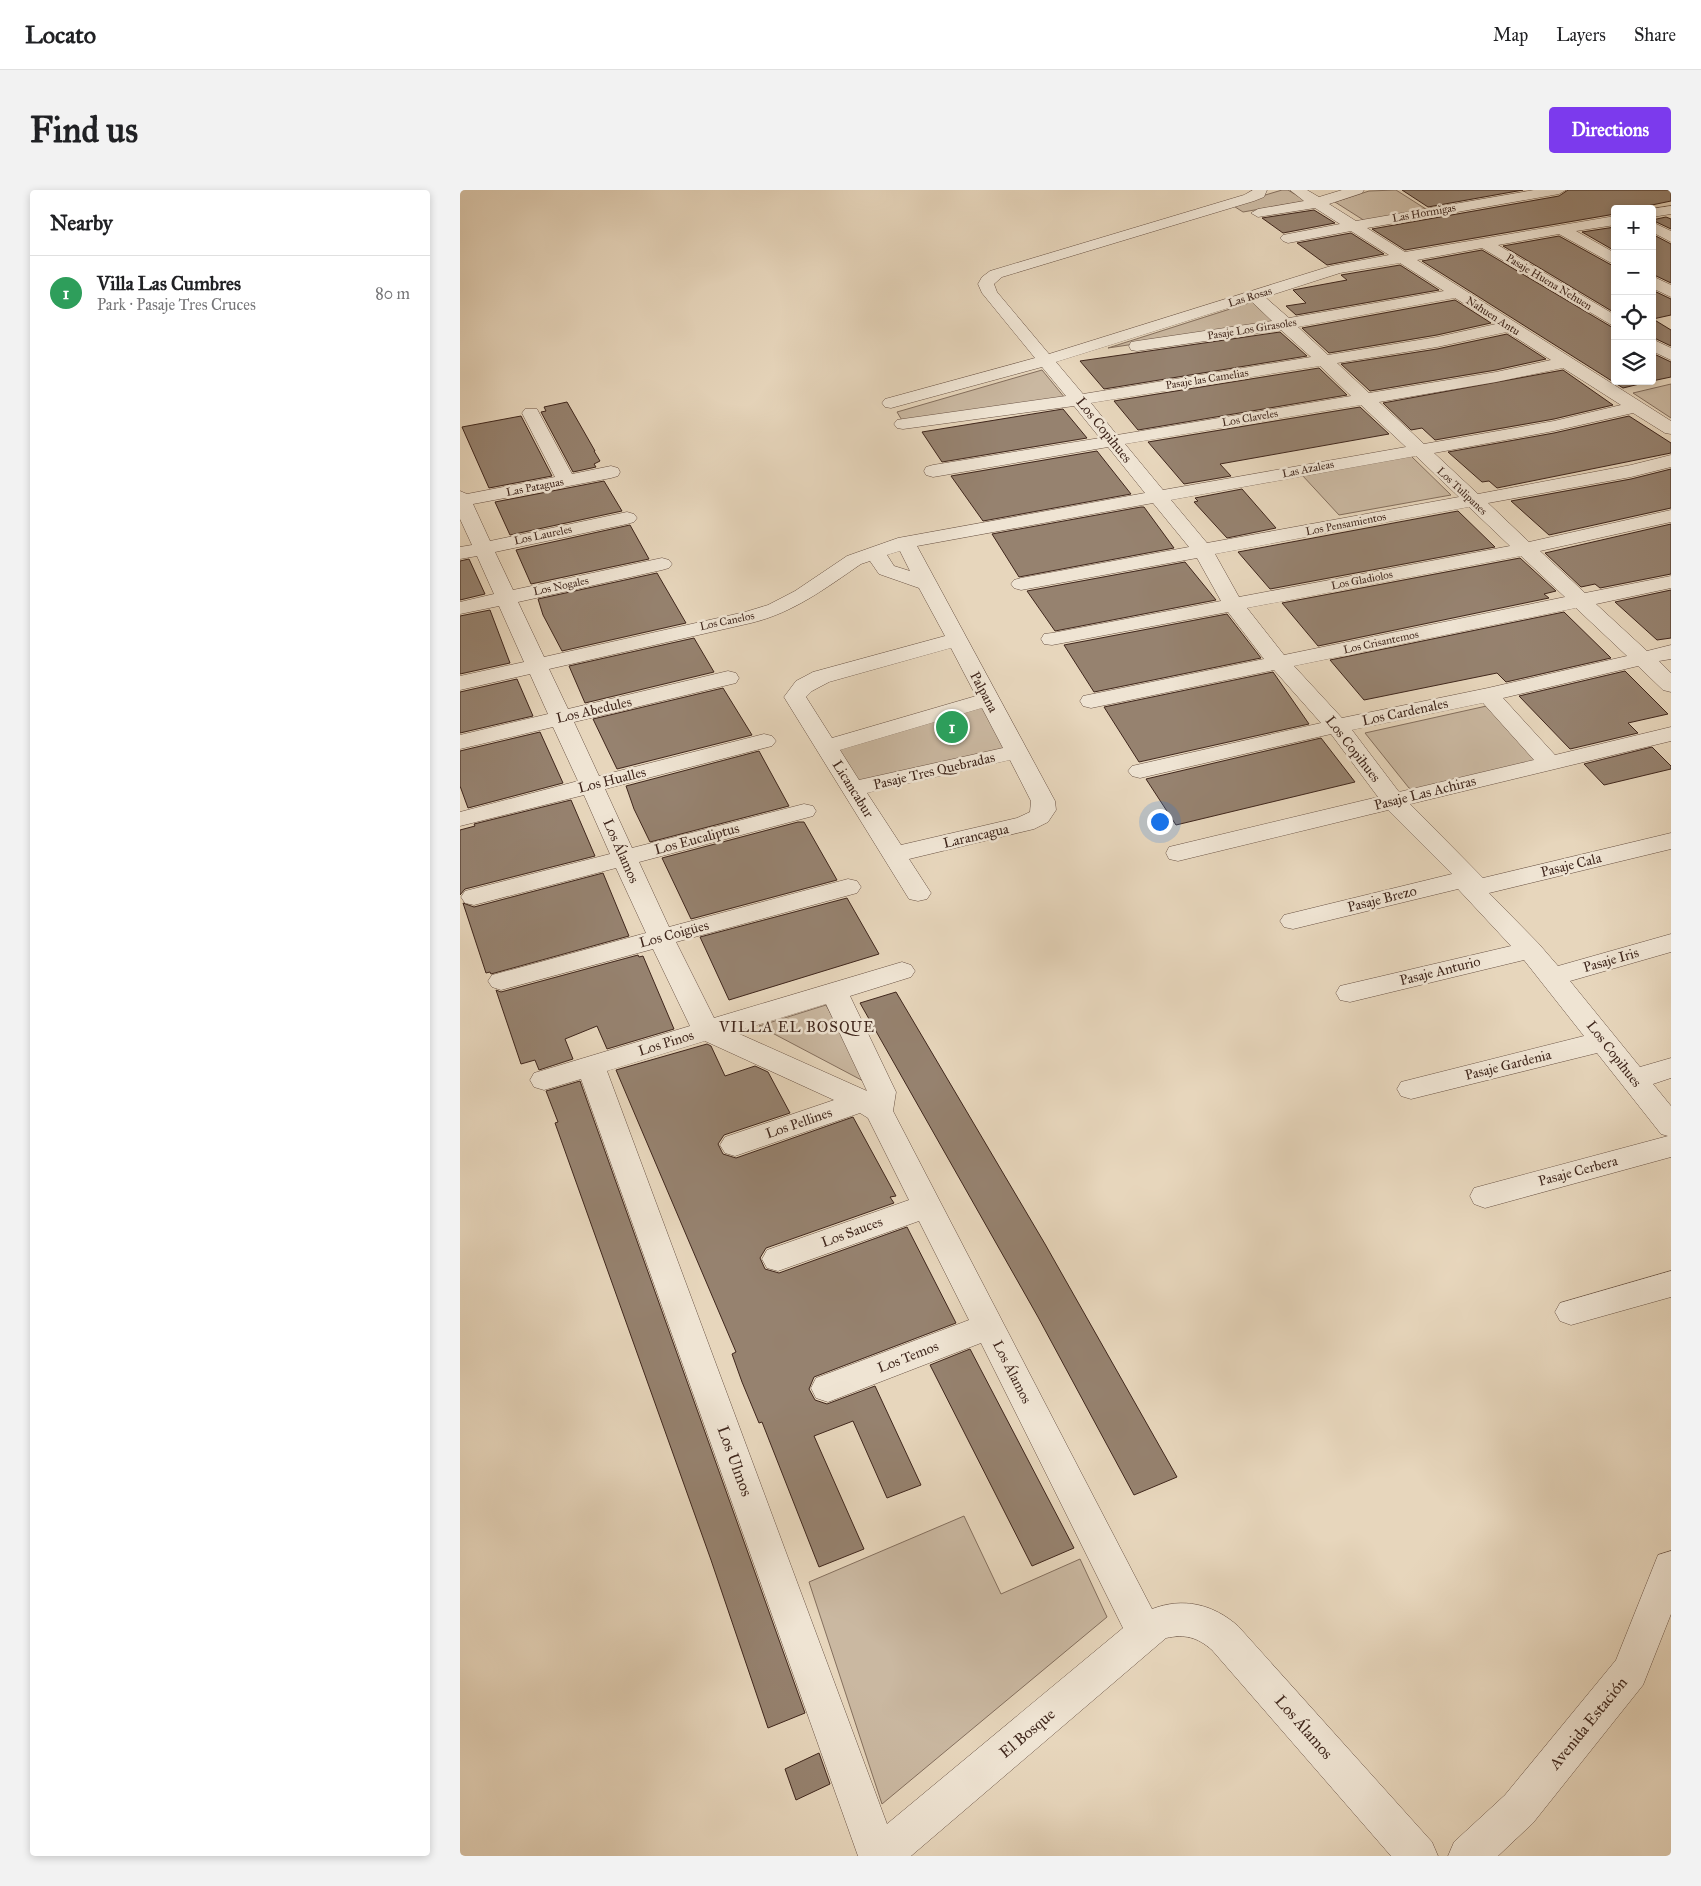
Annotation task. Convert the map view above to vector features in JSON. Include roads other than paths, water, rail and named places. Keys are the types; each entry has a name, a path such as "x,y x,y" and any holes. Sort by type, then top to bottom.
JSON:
{"street":[{"name":"Los Copihues","path":"1260,190 1259,194 1249,198 996,274 986,284 990,292 1203,551 1234,604 1279,663 1337,726 1392,801 1530,950 1671,1126"},
{"name":"Nahuen Antu","path":"1297,190 1671,429"},
{"path":"1258,213 1316,202 1357,190"},
{"name":"Las Hormigas","path":"1288,238 1559,190"},
{"path":"1656,212 1671,210"},
{"name":"Las Rosas","path":"891,403 1046,360 1338,270 1611,221"},
{"path":"1656,228 1671,237"},
{"path":"1561,229 1611,258"},
{"name":"Pasaje Huena Nehuen","path":"1484,243 1611,320"},
{"path":"1656,283 1671,292"},
{"name":"Pasaje Los Girasoles","path":"1046,360 1285,324 1458,293"},
{"name":"Los Tulipanes","path":"1255,296 1671,685"},
{"name":"Pasaje las Camelias","path":"903,424 1079,400 1437,342 1510,326"},
{"path":"1656,346 1671,355"},
{"name":"Los Claveles","path":"933,471 1496,377 1565,362"},
{"name":"Las Azaleas","path":"981,527 1554,426 1634,407"},
{"path":"531,413 566,481"},
{"name":"Los Pensamientos","path":"1021,584 1631,471 1671,461"},
{"name":"Las Pataguas","path":"461,500 611,472"},
{"name":"Los Álamos","path":"461,500 624,858 706,1030"},
{"name":"Los Gladiolos","path":"1052,639 1524,549 1671,516"},
{"name":"Los Laureles","path":"460,553 627,518"},
{"name":"Los Canelos","path":"460,683 751,617 775,609 854,560 905,542 981,527"},
{"name":"Palpana","path":"905,542 1042,801"},
{"path":"875,552 886,570 925,583"},
{"name":"Los Nogales","path":"460,608 662,564"},
{"name":"Los Crisantemos","path":"1091,701 1671,582"},
{"name":"Licancabur","path":"918,893 795,698 804,686 821,677 956,640"},
{"name":"Los Cardenales","path":"1140,771 1337,726 1488,695 1671,652"},
{"name":"Los Abedules","path":"460,742 728,678"},
{"path":"1488,695 1549,763"},
{"path":"826,747 988,699"},
{"name":"Pasaje Las Achiras","path":"1178,853 1671,734"},
{"name":"Los Hualles","path":"460,819 764,741"},
{"name":"Pasaje Tres Quebradas","path":"852,789 1016,752"},
{"name":"Larancagua","path":"894,855 1025,824 1039,817 1044,810 1042,801"},
{"name":"Los Eucaliptus","path":"474,896 804,811"},
{"name":"Pasaje Cala","path":"1470,884 1671,841"},
{"name":"Pasaje Brezo","path":"1294,921 1470,884"},
{"name":"Los Coigües","path":"501,981 848,887"},
{"name":"Pasaje Iris","path":"1552,977 1671,944"},
{"name":"Pasaje Anturio","path":"1350,993 1530,950"},
{"name":"Los Pinos","path":"544,1080 902,971"},
{"name":"Los Álamos","path":"834,991 882,1092 871,1106 927,1206 1145,1633"},
{"path":"706,1030 871,1106"},
{"name":"Pasaje Gardenia","path":"1411,1089 1604,1041"},
{"name":"Los Ulmos","path":"591,1066 879,1856"},
{"path":"1634,1079 1671,1068"},
{"name":"Los Pellines","path":"735,1145 871,1106"},
{"name":"Pasaje Cerbera","path":"1484,1196 1671,1146"},
{"name":"Los Sauces","path":"778,1259 927,1206"},
{"path":"1571,1312 1671,1284"},
{"name":"Los Temos","path":"828,1388 989,1326"},
{"name":"Avenida Estación","path":"1468,1856 1519,1809 1630,1672 1671,1567"},
{"name":"Los Álamos","path":"1178,1618 1204,1622 1216,1629 1418,1856"},
{"name":"El Bosque","path":"879,1856 1154,1625 1178,1618"}],"place":[{"name":"Villa Las Cumbres","path":"952,727"}],"district":[{"name":"VILLA EL BOSQUE","path":"797,1027"}]}
